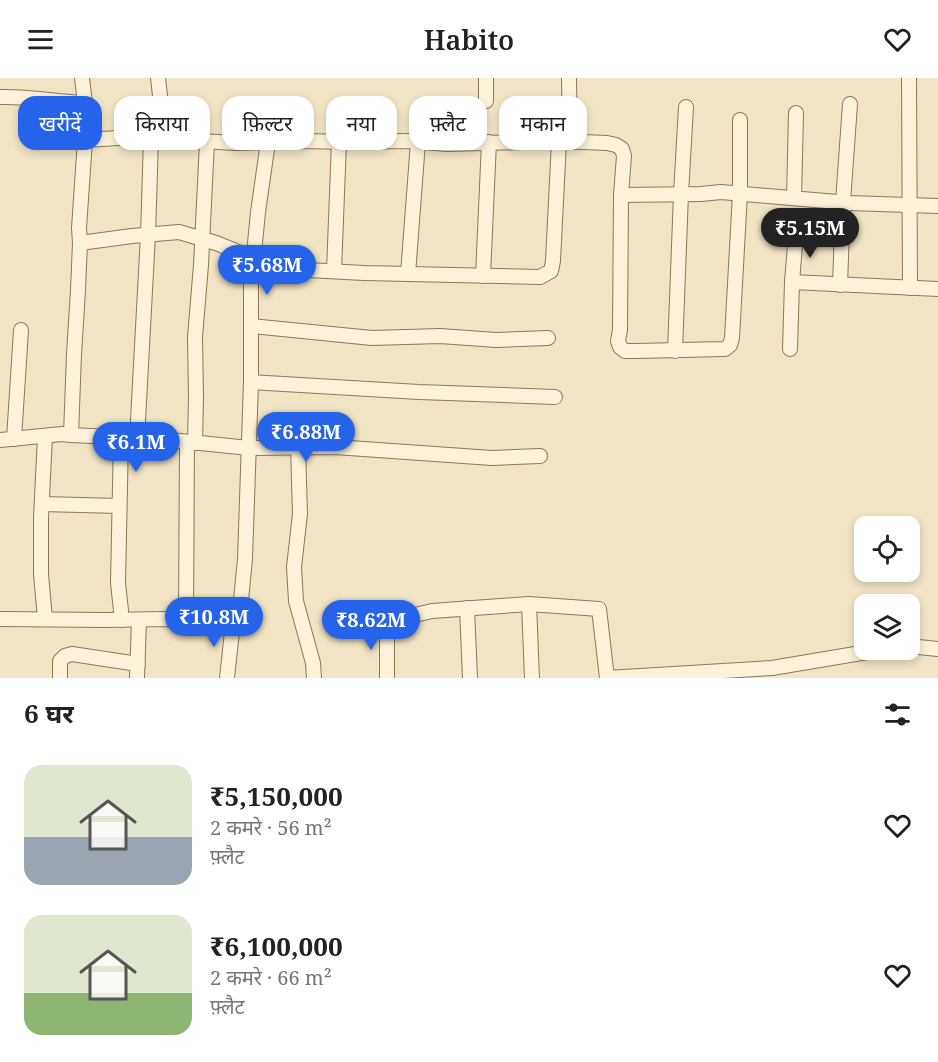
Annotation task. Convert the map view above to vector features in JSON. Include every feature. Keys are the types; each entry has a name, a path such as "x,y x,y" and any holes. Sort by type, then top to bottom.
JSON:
{"street":[{"path":"82,78 84,96"},
{"path":"158,78 158,96"},
{"path":"486,78 486,96"},
{"path":"568,96 569,78"},
{"path":"909,78 910,288"},
{"path":"0,97 18,96"},
{"path":"840,285 850,104"},
{"path":"675,351 687,107"},
{"path":"794,198 796,113"},
{"path":"587,142 616,145 622,149 624,156 621,195 618,341 620,347 626,351 725,349 730,345 732,338 740,194 740,120"},
{"path":"483,276 489,142 499,142"},
{"path":"71,435 84,150"},
{"path":"137,438 148,235 157,150"},
{"path":"186,620 191,442 196,398 195,337 207,150"},
{"path":"227,678 233,622 241,600 245,559 251,382 251,285 267,150"},
{"path":"334,271 339,150"},
{"path":"408,274 417,150"},
{"path":"80,243 178,232 270,265 334,271 540,277 551,271 553,261 563,150"},
{"path":"621,195 721,192 843,202 938,206"},
{"path":"790,349 796,233"},
{"path":"792,282 938,289"},
{"path":"251,326 372,338 440,336 496,340 548,338"},
{"path":"21,330 7,440 71,435 137,438 249,448 335,447 492,458 540,456"},
{"path":"251,382 555,397"},
{"path":"45,436 41,574 45,619"},
{"path":"122,438 118,583 122,620"},
{"path":"298,447 300,514 294,567 296,601 313,663 314,678"},
{"path":"42,504 119,506"},
{"path":"529,604 532,678"},
{"path":"387,678 387,623 389,621 432,611 529,604 599,609 607,678 772,668 854,654"},
{"path":"467,608 470,678"},
{"path":"0,619 233,622"},
{"path":"60,678 60,661 72,654 137,671 139,620"},
{"path":"920,648 938,650"}]}
